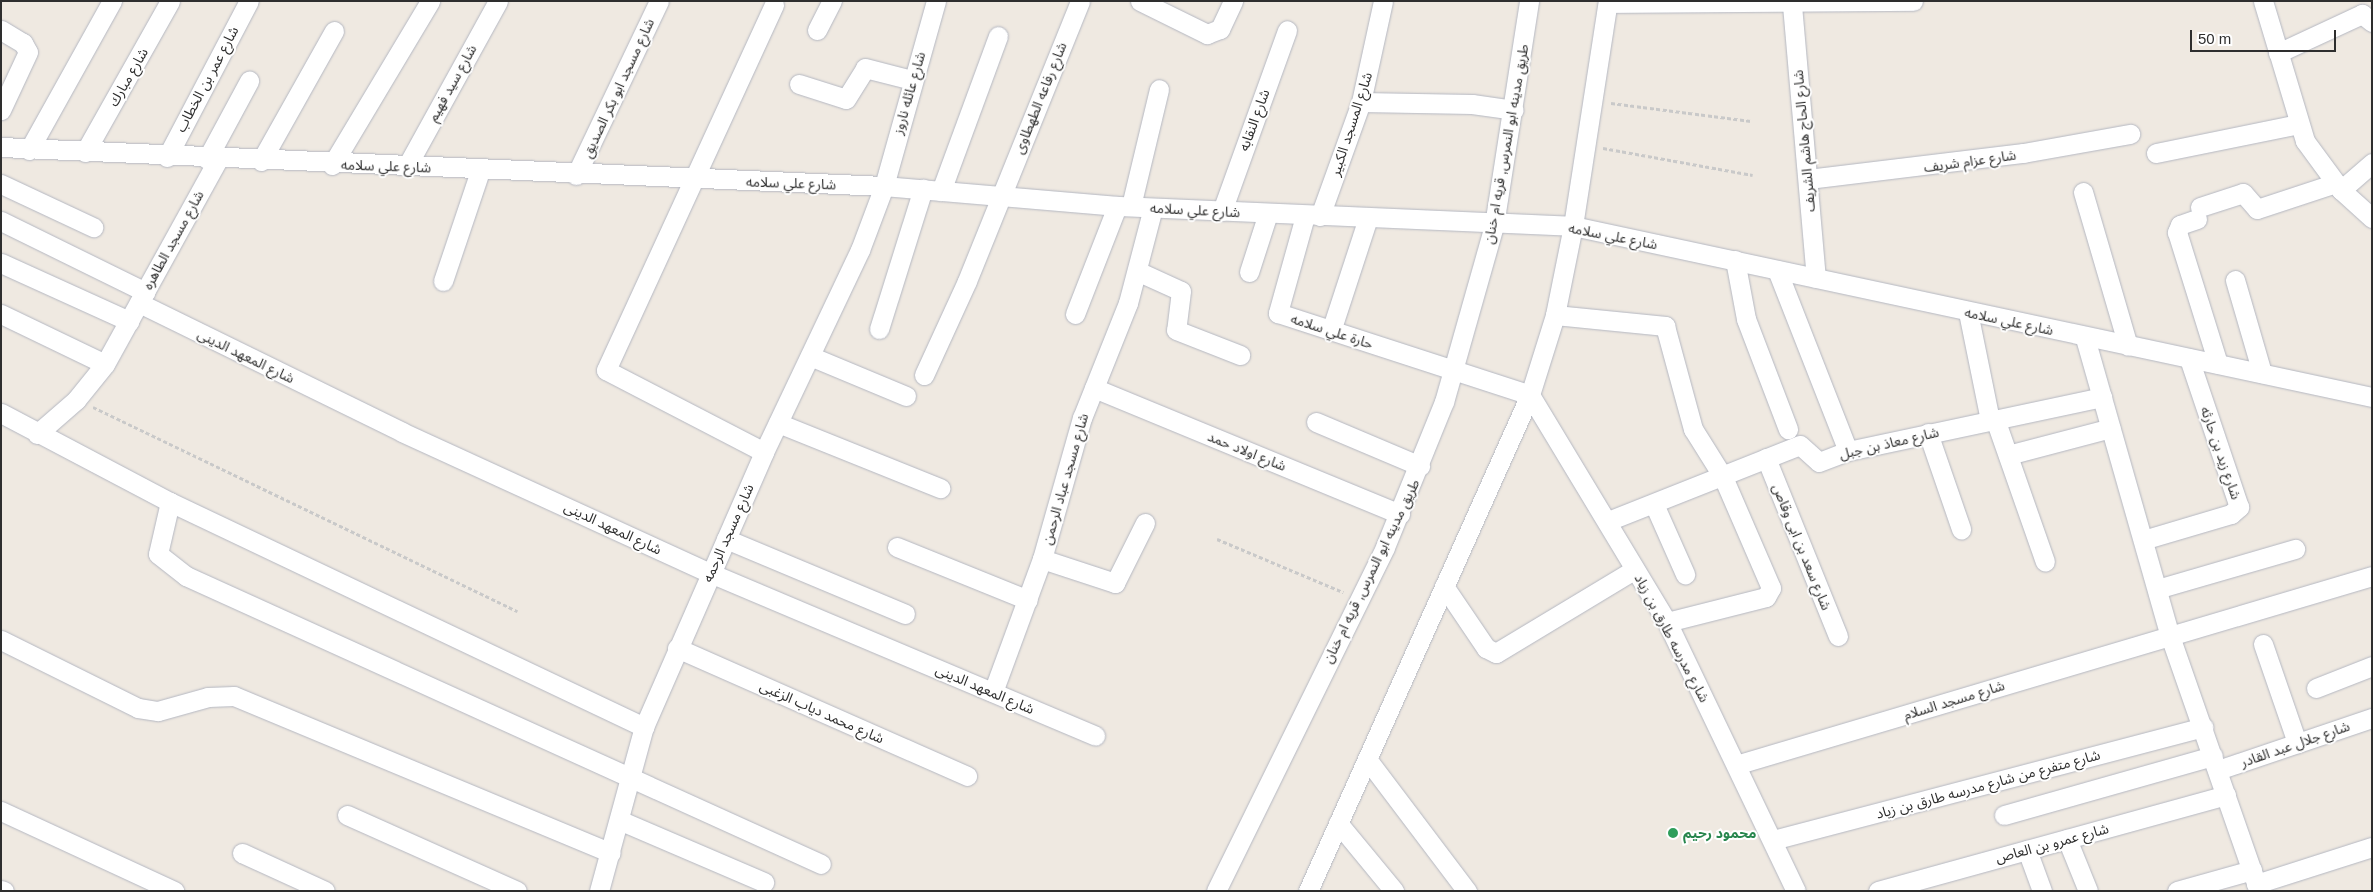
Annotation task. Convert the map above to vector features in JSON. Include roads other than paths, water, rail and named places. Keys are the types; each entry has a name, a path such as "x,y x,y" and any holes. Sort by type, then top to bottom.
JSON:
{"street":[{"path":"30,150 112,1"},
{"name":"شارع مبارك","path":"84,152 170,1"},
{"name":"شارع عمر بن الخطاب","path":"167,157 248,1"},
{"path":"332,164 430,1"},
{"name":"شارع سيد فهيم","path":"407,166 498,1"},
{"name":"شارع مسجد ابو بكر الصديق","path":"576,175 659,1"},
{"path":"817,30 832,1"},
{"name":"شارع عائله ناروز","path":"884,186 912,80 936,1"},
{"name":"شارع رفاعه الطهطاوى","path":"924,375 1001,196 1080,1"},
{"path":"1140,1 1213,34 1224,24 1233,1"},
{"name":"شارع المسجد الكبير","path":"1312,216 1361,102 1383,1"},
{"name":"طريق مدينه ابو النمرس, قريه ام خنان","path":"1216,891 1400,514 1420,466 1454,371 1494,225 1514,110 1529,1"},
{"path":"1313,888 1338,823 1530,395 1555,315 1574,226 1608,2 1801,3 1912,1"},
{"path":"2263,1 2298,124 2339,186 2372,218"},
{"name":"شارع الحاج هاشم الشريف","path":"1801,3 1808,179 1816,278"},
{"path":"764,452 606,370 774,5"},
{"path":"2278,53 2362,14 2372,22"},
{"path":"1,30 23,43 28,52 1,110"},
{"name":"شارع النقابه","path":"1222,211 1287,30"},
{"path":"261,161 334,31"},
{"path":"879,329 932,190 998,36"},
{"path":"799,84 846,99 865,68 912,80"},
{"name":"شارع مسجد الطاهره","path":"37,434 76,400 105,364 142,297 213,159 249,81"},
{"path":"1075,314 1124,206 1159,89"},
{"path":"1361,102 1472,104 1514,110"},
{"path":"2156,153 2298,124"},
{"name":"شارع عزام شريف","path":"1808,179 2004,156 2130,134"},
{"name":"شارع علي سلامه","path":"1,147 167,157 407,166 694,181 884,186 1153,208 1494,225 1574,226 2085,338 2372,397"},
{"path":"2218,364 2177,232 2180,225 2199,213 2243,193 2257,209 2339,186 2372,163"},
{"path":"443,281 480,171"},
{"path":"1,184 93,227"},
{"name":"شارع مسجد الرحمه","path":"600,891 644,727 764,452 810,356 838,304 884,186"},
{"path":"2083,192 2128,346"},
{"name":"شارع مسجد عباد الرحمن","path":"993,692 1042,559 1094,388 1138,271 1153,208"},
{"path":"1249,272 1268,213"},
{"name":"حارة علي سلامه","path":"1312,216 1277,308 1283,316 1530,395"},
{"path":"1331,330 1368,218"},
{"name":"شارع المعهد الدينى","path":"1,221 393,428 710,573 1095,736"},
{"path":"1735,260 1746,318 1788,429"},
{"path":"1,263 129,321"},
{"path":"1777,270 1848,451"},
{"path":"1138,271 1181,291 1176,330 1240,355"},
{"path":"2235,280 2262,373"},
{"path":"1968,312 1992,420 2008,455 2046,562"},
{"path":"1,314 105,364"},
{"path":"1555,315 1665,326 1693,429 1723,477 1771,593 1667,622"},
{"path":"2085,338 2170,636 2256,882"},
{"path":"810,356 906,396"},
{"name":"شارع زيد بن حارثه","path":"2143,540 2232,514 2239,507 2189,358"},
{"name":"شارع اولاد حمد","path":"1094,388 1400,514"},
{"name":"شارع مدرسه طارق بن زياد","path":"1530,395 1608,521 1667,622 1739,764 1796,891"},
{"name":"شارع معاذ بن جبل","path":"1608,521 1723,477 1802,444 1816,462 1848,451 2102,396"},
{"path":"1,413 37,434 170,502 644,727"},
{"path":"1316,422 1420,466"},
{"path":"778,423 940,488"},
{"path":"2008,455 2111,428"},
{"path":"1928,434 1960,529"},
{"name":"شارع سعد بن ابى وقاص","path":"1766,458 1838,636"},
{"path":"170,502 158,547 162,560 172,568 821,864"},
{"path":"1654,504 1685,574"},
{"path":"1042,559 1115,583 1145,523"},
{"path":"726,539 905,614"},
{"path":"897,547 1028,600"},
{"path":"2157,589 2295,549"},
{"path":"1444,586 1486,648 1496,652 1635,569"},
{"name":"شارع مسجد السلام","path":"1739,764 2372,576"},
{"path":"1,640 138,708 158,711 208,697 234,696 611,852"},
{"path":"2263,644 2297,743"},
{"name":"شارع محمد دياب الزغبى","path":"677,648 967,776"},
{"path":"2316,688 2372,666"},
{"name":"شارع جلال عبد القادر","path":"2004,815 2297,743 2372,718"},
{"name":"شارع متفرع من شارع مدرسه طارق بن زياد","path":"1773,840 2203,727"},
{"path":"1367,759 1467,891"},
{"name":"شارع عمرو بن العاص","path":"1878,891 2226,795"},
{"path":"1,811 174,891"},
{"path":"347,815 517,891"},
{"path":"619,820 764,882"},
{"path":"1338,823 1394,891"},
{"path":"2067,839 2088,891"},
{"path":"2177,891 2256,882 2372,847"},
{"path":"2027,850 2042,891"},
{"path":"242,853 325,891"}],"place":[{"name":"محمود رحيم","path":"1673,833"}]}
